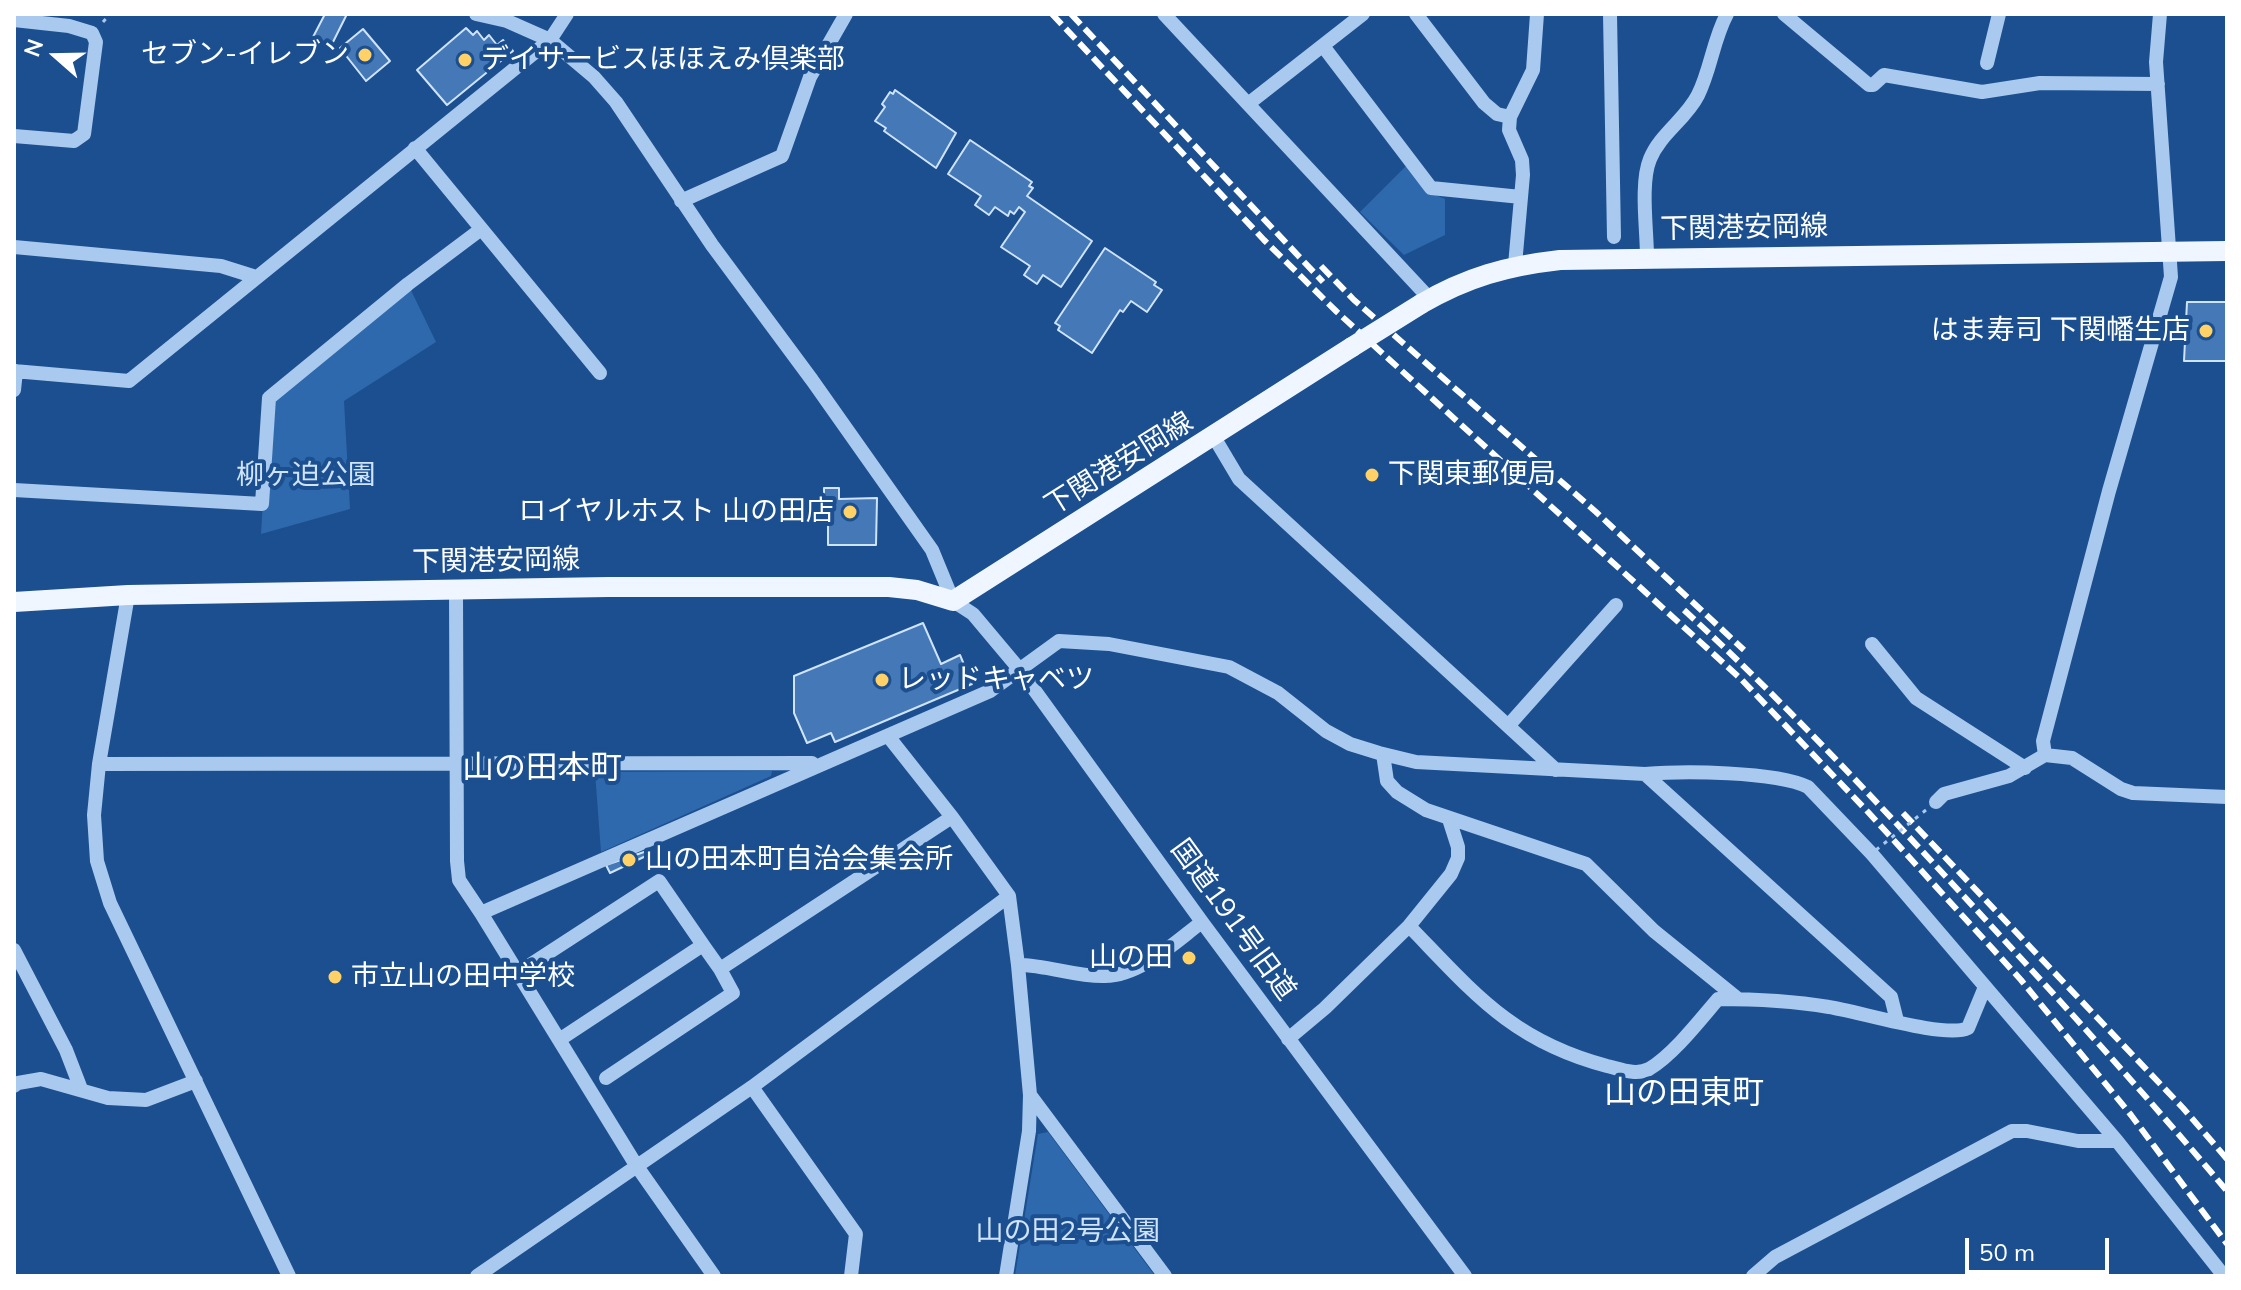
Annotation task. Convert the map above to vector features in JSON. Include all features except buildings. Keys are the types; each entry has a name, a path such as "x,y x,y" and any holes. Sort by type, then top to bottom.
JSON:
{"main road":[{"name":"下関港安岡線","path":"14,602 128,595 608,587 889,587 917,590 953,601 1426,301 1461,283 1515,265 1647,257 2227,251"}],"street":[{"path":"476,14 507,21 550,40 594,77 616,102 681,201 932,550 953,601"},
{"path":"14,390 15,371 129,381 550,40 567,14"},
{"path":"681,201 782,156 810,77 846,14"},
{"path":"1164,14 1426,301"},
{"path":"1248,104 1363,14"},
{"path":"1416,14 1484,103 1497,114 1510,117"},
{"path":"1515,265 1522,160 1509,130 1510,117 1533,70 1537,14"},
{"path":"1610,14 1614,237"},
{"path":"1647,257 1646,174 1651,157 1699,94 1715,41 1727,14"},
{"path":"1784,14 1869,85 1884,75 1982,92 2040,83 2158,84"},
{"path":"1987,63 1999,14"},
{"path":"2045,755 2043,741 2062,661 2171,277 2155,44 2160,14"},
{"path":"14,20 69,26 92,33 96,42 84,134 74,141 14,136"},
{"path":"1323,46 1431,188 1521,197"},
{"path":"415,148 600,373"},
{"path":"14,490 262,504 269,398 408,284 480,230"},
{"path":"14,247 191,262 221,266 256,277"},
{"path":"1214,437 1239,479 1556,770"},
{"path":"456,591 455,765 459,880 519,972 636,1165 714,1276"},
{"path":"128,595 99,764 94,815 97,861 110,903 289,1276"},
{"name":"国道191号旧道","path":"953,601 973,614 1020,670 1202,922 1465,1276"},
{"path":"1508,726 1616,605"},
{"path":"481,913 820,762 990,691 1059,641 1109,644 1212,662 1252,677 1278,693 1326,731 1350,744 1416,762 1795,780 1817,795 1874,852 2117,1141 2220,1275"},
{"path":"1872,644 1916,698 2025,768"},
{"path":"888,736 1009,896 1030,1095 1029,1131 1006,1276"},
{"path":"1383,754 1387,781 1413,803 1449,819 1586,864 1654,931 1738,999"},
{"path":"1936,802 1944,794 2009,776 2045,755 2060,755 2083,763 2111,783 2133,793 2227,797"},
{"path":"99,764 820,762"},
{"path":"1645,774 1891,997 1897,1021"},
{"path":"720,969 952,817"},
{"path":"1288,1039 1325,1008 1409,926 1451,874 1458,858 1456,836 1449,819"},
{"path":"519,972 659,881 733,993 606,1078"},
{"path":"477,1276 752,1087 1009,896"},
{"path":"1018,965 1113,976 1139,967 1202,922"},
{"path":"1409,926 1464,985 1522,1032 1575,1056 1632,1072 1650,1069 1696,1026 1718,999 1820,1006 1961,1031 1968,1028 1985,987"},
{"path":"559,1040 703,945"},
{"path":"14,950 66,1050 81,1089"},
{"path":"14,1086 41,1079 108,1098 146,1100 196,1081"},
{"path":"752,1087 856,1234 851,1276"},
{"path":"1030,1095 1165,1276"},
{"path":"1753,1276 1775,1257 2012,1131 2078,1141 2117,1141"}],"path":[{"path":"1874,852 1936,802"}],"green space":[{"path":"1406,166 1426,191 1445,199 1445,235 1404,255 1360,212"},
{"name":"柳ヶ迫公園","path":"408,284 436,342 344,401 350,509 261,534 269,398"},
{"path":"772,771 771,776 601,852 595,772"},
{"name":"山の田2号公園","path":"1048,1132 1155,1276 1015,1276 1038,1134"}],"railway":[{"path":"1052,14 1264,240 1337,312 1741,679 1868,812 2021,980 2131,1115 2227,1244"},
{"path":"1071,14 1323,282"},
{"path":"1321,266 1354,300 1596,512 1744,650"},
{"path":"1684,610 1786,708 1884,810 2089,1033 2227,1191"},
{"path":"1903,813 2183,1108 2227,1159"}],"place":[{"name":"セブン-イレブン","path":"365,55"},
{"name":"デイサービスほほえみ倶楽部","path":"465,60"},
{"name":"はま寿司 下関幡生店","path":"2206,331"},
{"name":"下関東郵便局","path":"1372,475"},
{"name":"ロイヤルホスト 山の田店","path":"850,512"},
{"name":"レッドキャベツ","path":"882,680"},
{"name":"山の田本町自治会集会所","path":"629,860"},
{"name":"山の田","path":"1189,958"},
{"name":"市立山の田中学校","path":"335,977"}],"district":[{"name":"山の田本町","path":"542,768"},
{"name":"山の田東町","path":"1684,1093"}]}
